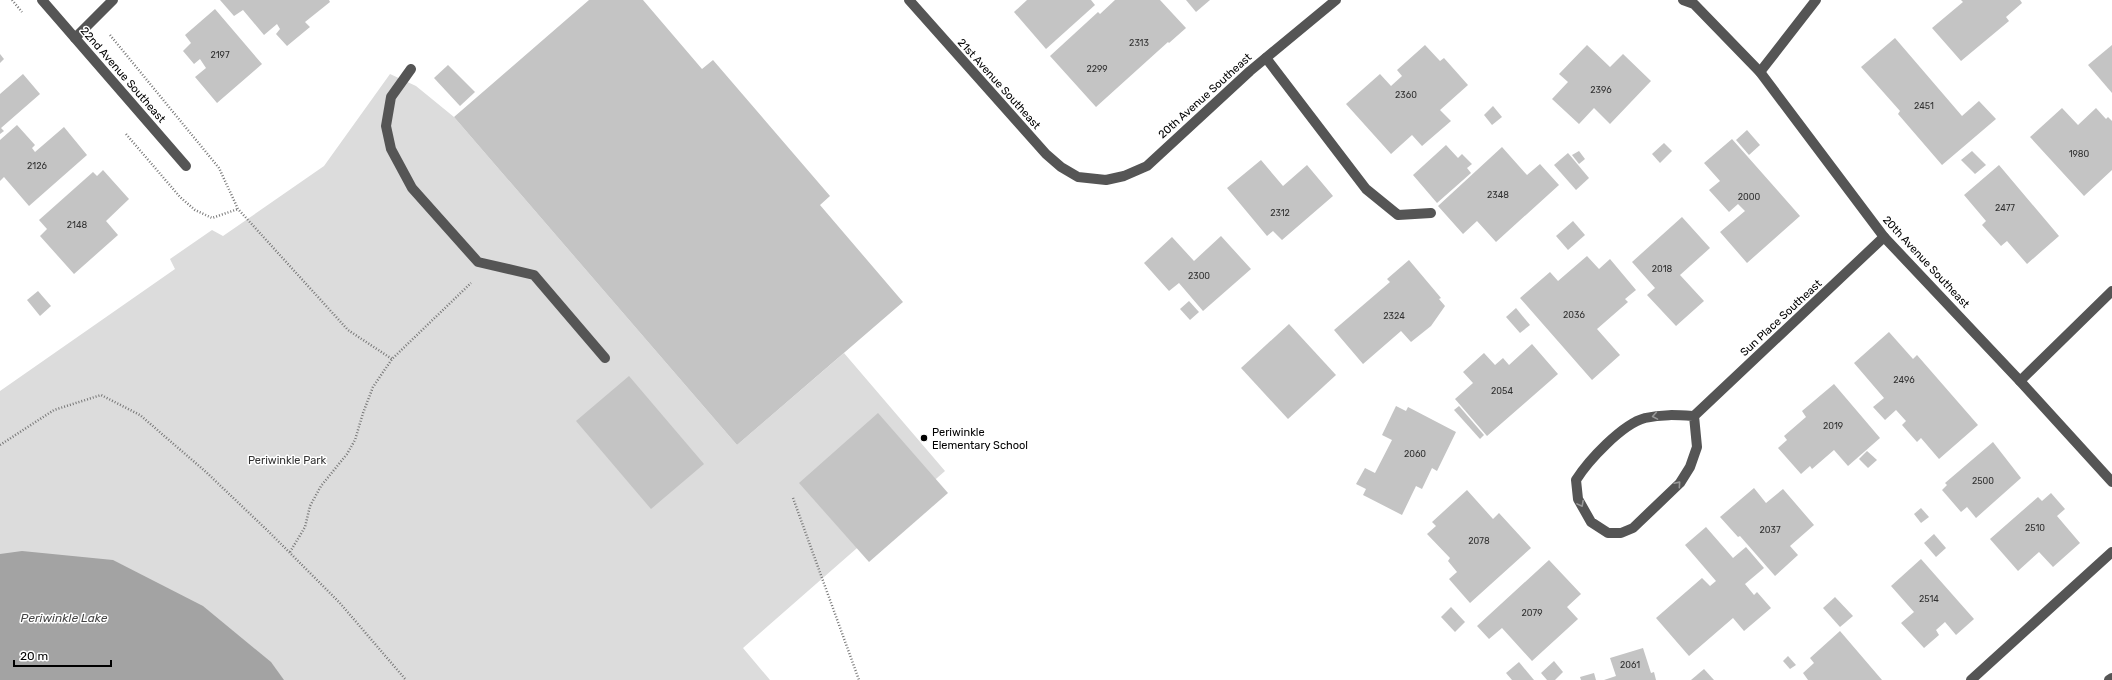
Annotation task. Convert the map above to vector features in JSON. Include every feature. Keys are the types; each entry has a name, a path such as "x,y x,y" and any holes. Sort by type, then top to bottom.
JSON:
{"street":[{"name":"22nd Avenue Southeast","path":"42,0 186,166"},
{"path":"75,38 113,0"},
{"name":"21st Avenue Southeast","path":"909,0 1046,154 1061,167 1078,177"},
{"name":"20th Avenue Southeast","path":"1078,177 1106,180 1124,176 1147,166 1266,58 1336,0"},
{"name":"20th Avenue Southeast","path":"1683,0 1694,4 1760,72 1884,237 2020,381 2112,482"},
{"path":"1760,72 1816,0"},
{"path":"1266,58 1366,189 1398,214 1431,213"},
{"path":"411,69 391,97 386,126 391,149 412,188 478,262 534,275 605,358"},
{"name":"Sun Place Southeast","path":"1694,416 1884,237"},
{"path":"2020,381 2112,292"},
{"path":"1668,414 1694,416 1697,447 1690,467 1680,483 1633,528 1621,533 1608,533 1591,522 1578,499 1576,480 1584,468 1623,430 1643,418 1668,414"},
{"path":"1971,680 2112,552"}],"path":[{"path":"95,17 219,168 238,209 348,330 392,359"},
{"path":"290,552 305,527 310,506 320,486 347,454 355,440 373,387 392,359 490,265"},
{"path":"0,445 54,410 101,395 140,415 206,472 290,552 339,602 406,680"},
{"path":"793,498 859,680"}],"green space":[{"name":"Periwinkle Park","path":"390,74 416,86 454,117 737,445 844,353 945,471 743,648 770,680 0,680 0,391 175,269 170,259 212,230 223,236 324,166"}],"water":[{"name":"Periwinkle Lake","path":"22,551 113,560 203,606 271,662 284,680 0,680 0,554"}],"building":[{"path":"220,0 329,0 330,2 305,22 310,27 287,46 276,34 280,29 277,24 264,35 243,10 234,16"},
{"path":"589,0 643,0 702,69 713,60 830,196 820,205 903,302 737,445 454,117"},
{"path":"1027,0 1091,0 1095,5 1046,49 1014,12"},
{"path":"1115,0 1160,0 1186,28 1169,43 1168,42 1096,107 1050,56 1098,12 1100,14"},
{"path":"1186,0 1210,0 1196,12"},
{"path":"1961,0 2020,0 2022,3 2006,17 2009,21 1961,61 1932,28 1963,2"},
{"path":"215,9 262,64 217,103 195,77 206,68 200,59 194,64 183,51 191,43 185,35"},
{"path":"1895,38 1962,116 1979,101 1996,119 1942,165 1898,114 1900,111 1861,67"},
{"path":"1425,45 1440,61 1444,58 1468,85 1440,110 1451,121 1422,146 1412,135 1391,154 1346,104 1380,74 1391,86 1402,76 1397,70"},
{"path":"1587,45 1610,67 1623,54 1651,81 1610,124 1594,108 1579,124 1552,99 1568,82 1559,74"},
{"path":"2112,45 2112,93 2088,65"},
{"path":"0,54 4,59 0,63"},
{"path":"448,65 475,92 460,106 434,78"},
{"path":"23,74 40,94 1,128 4,131 0,134 0,94"},
{"path":"1493,106 1502,117 1492,125 1484,115"},
{"path":"2062,108 2078,125 2096,108 2106,119 2108,117 2112,121 2112,170 2084,196 2030,137"},
{"path":"17,125 35,145 32,148 35,152 64,127 87,155 29,206 4,177 0,181 0,140"},
{"path":"1747,130 1760,145 1749,155 1736,140"},
{"path":"1732,139 1800,216 1747,263 1720,232 1745,211 1738,204 1729,212 1709,190 1720,181 1704,163"},
{"path":"1664,143 1672,151 1660,163 1652,154"},
{"path":"1446,145 1458,158 1462,154 1472,164 1467,168 1471,173 1437,203 1413,175"},
{"path":"1502,147 1527,175 1540,164 1559,185 1496,242 1477,221 1463,234 1438,206"},
{"path":"1579,151 1585,159 1579,164 1572,155"},
{"path":"1972,151 1986,165 1975,174 1961,160"},
{"path":"1568,153 1589,178 1576,190 1554,165"},
{"path":"1261,160 1283,186 1307,165 1333,196 1282,240 1273,231 1267,236 1227,188"},
{"path":"1999,165 2059,236 2027,264 2007,241 2001,246 1982,225 1986,221 1964,195"},
{"path":"103,170 129,199 106,221 118,235 74,274 40,236 47,229 39,220 93,172 97,176"},
{"path":"1682,217 1710,248 1680,275 1704,301 1676,326 1647,295 1655,288 1632,262"},
{"path":"1573,221 1585,235 1568,250 1556,236"},
{"path":"1221,236 1251,269 1203,311 1179,283 1169,291 1144,263 1172,237 1194,261"},
{"path":"1587,256 1599,269 1610,259 1636,290 1625,299 1628,302 1597,329 1620,355 1592,380 1520,298 1550,272 1558,281"},
{"path":"1409,260 1441,298 1439,299 1445,306 1431,326 1411,342 1401,331 1363,364 1334,330 1390,282 1387,279"},
{"path":"38,291 51,306 40,316 27,300"},
{"path":"1189,301 1199,312 1190,320 1180,309"},
{"path":"1516,308 1530,325 1520,333 1506,317"},
{"path":"1289,324 1336,375 1288,419 1241,368"},
{"path":"1889,332 1913,359 1917,355 1978,425 1939,459 1921,438 1917,442 1902,425 1906,421 1896,410 1885,420 1873,407 1884,398 1854,363"},
{"path":"1532,344 1558,374 1487,436 1455,399 1473,383 1463,372 1484,353 1495,365 1503,358 1509,365"},
{"path":"629,376 704,464 651,509 576,421"},
{"path":"1834,384 1880,438 1848,466 1834,450 1812,469 1810,466 1801,474 1778,448 1787,440 1784,436 1806,417 1802,411"},
{"path":"1396,406 1406,411 1408,407 1456,432 1437,471 1432,468 1422,489 1416,486 1402,515 1363,495 1366,489 1356,484 1365,468 1375,473 1392,440 1382,435"},
{"path":"1459,406 1484,435 1480,439 1454,410"},
{"path":"878,413 948,493 869,562 799,483"},
{"path":"1993,442 2021,478 1976,518 1967,507 1961,512 1942,490 1947,485 1945,483"},
{"path":"1867,451 1877,460 1868,468 1859,459"},
{"path":"1754,488 1766,503 1783,489 1814,525 1790,546 1798,555 1775,576 1740,536 1738,537 1720,517"},
{"path":"1467,490 1493,519 1499,513 1531,548 1470,603 1449,579 1457,572 1448,561 1450,558 1427,534 1436,526 1432,522"},
{"path":"2051,493 2065,509 2057,516 2080,543 2053,567 2039,552 2018,571 1990,539 2038,497 2042,501"},
{"path":"1921,508 1929,517 1921,523 1914,514"},
{"path":"1706,527 1733,558 1746,547 1764,568 1745,584 1754,595 1757,592 1771,608 1744,631 1733,618 1689,656 1656,618 1702,578 1710,586 1716,581 1685,545"},
{"path":"1934,534 1946,548 1936,557 1924,543"},
{"path":"1921,559 1974,619 1956,635 1945,622 1936,630 1939,635 1924,648 1901,623 1914,612 1891,586"},
{"path":"1549,560 1581,594 1567,607 1578,619 1532,661 1502,628 1489,639 1477,626"},
{"path":"1835,597 1853,616 1840,627 1823,608"},
{"path":"1451,607 1465,622 1455,632 1441,617"},
{"path":"1840,631 1882,680 1808,680 1803,673 1814,663 1810,658"},
{"path":"1643,648 1651,673 1654,672 1656,680 1604,680 1616,676 1610,658"},
{"path":"1788,656 1796,665 1790,669 1783,661"},
{"path":"1554,661 1563,672 1555,680 1547,680 1541,673"},
{"path":"1519,662 1534,680 1512,680 1506,673"},
{"path":"1704,669 1714,680 1691,680"},
{"path":"1594,673 1596,680 1581,680 1580,677"}],"place":[{"name":"Periwinkle Elementary School","path":"924,438"}]}
